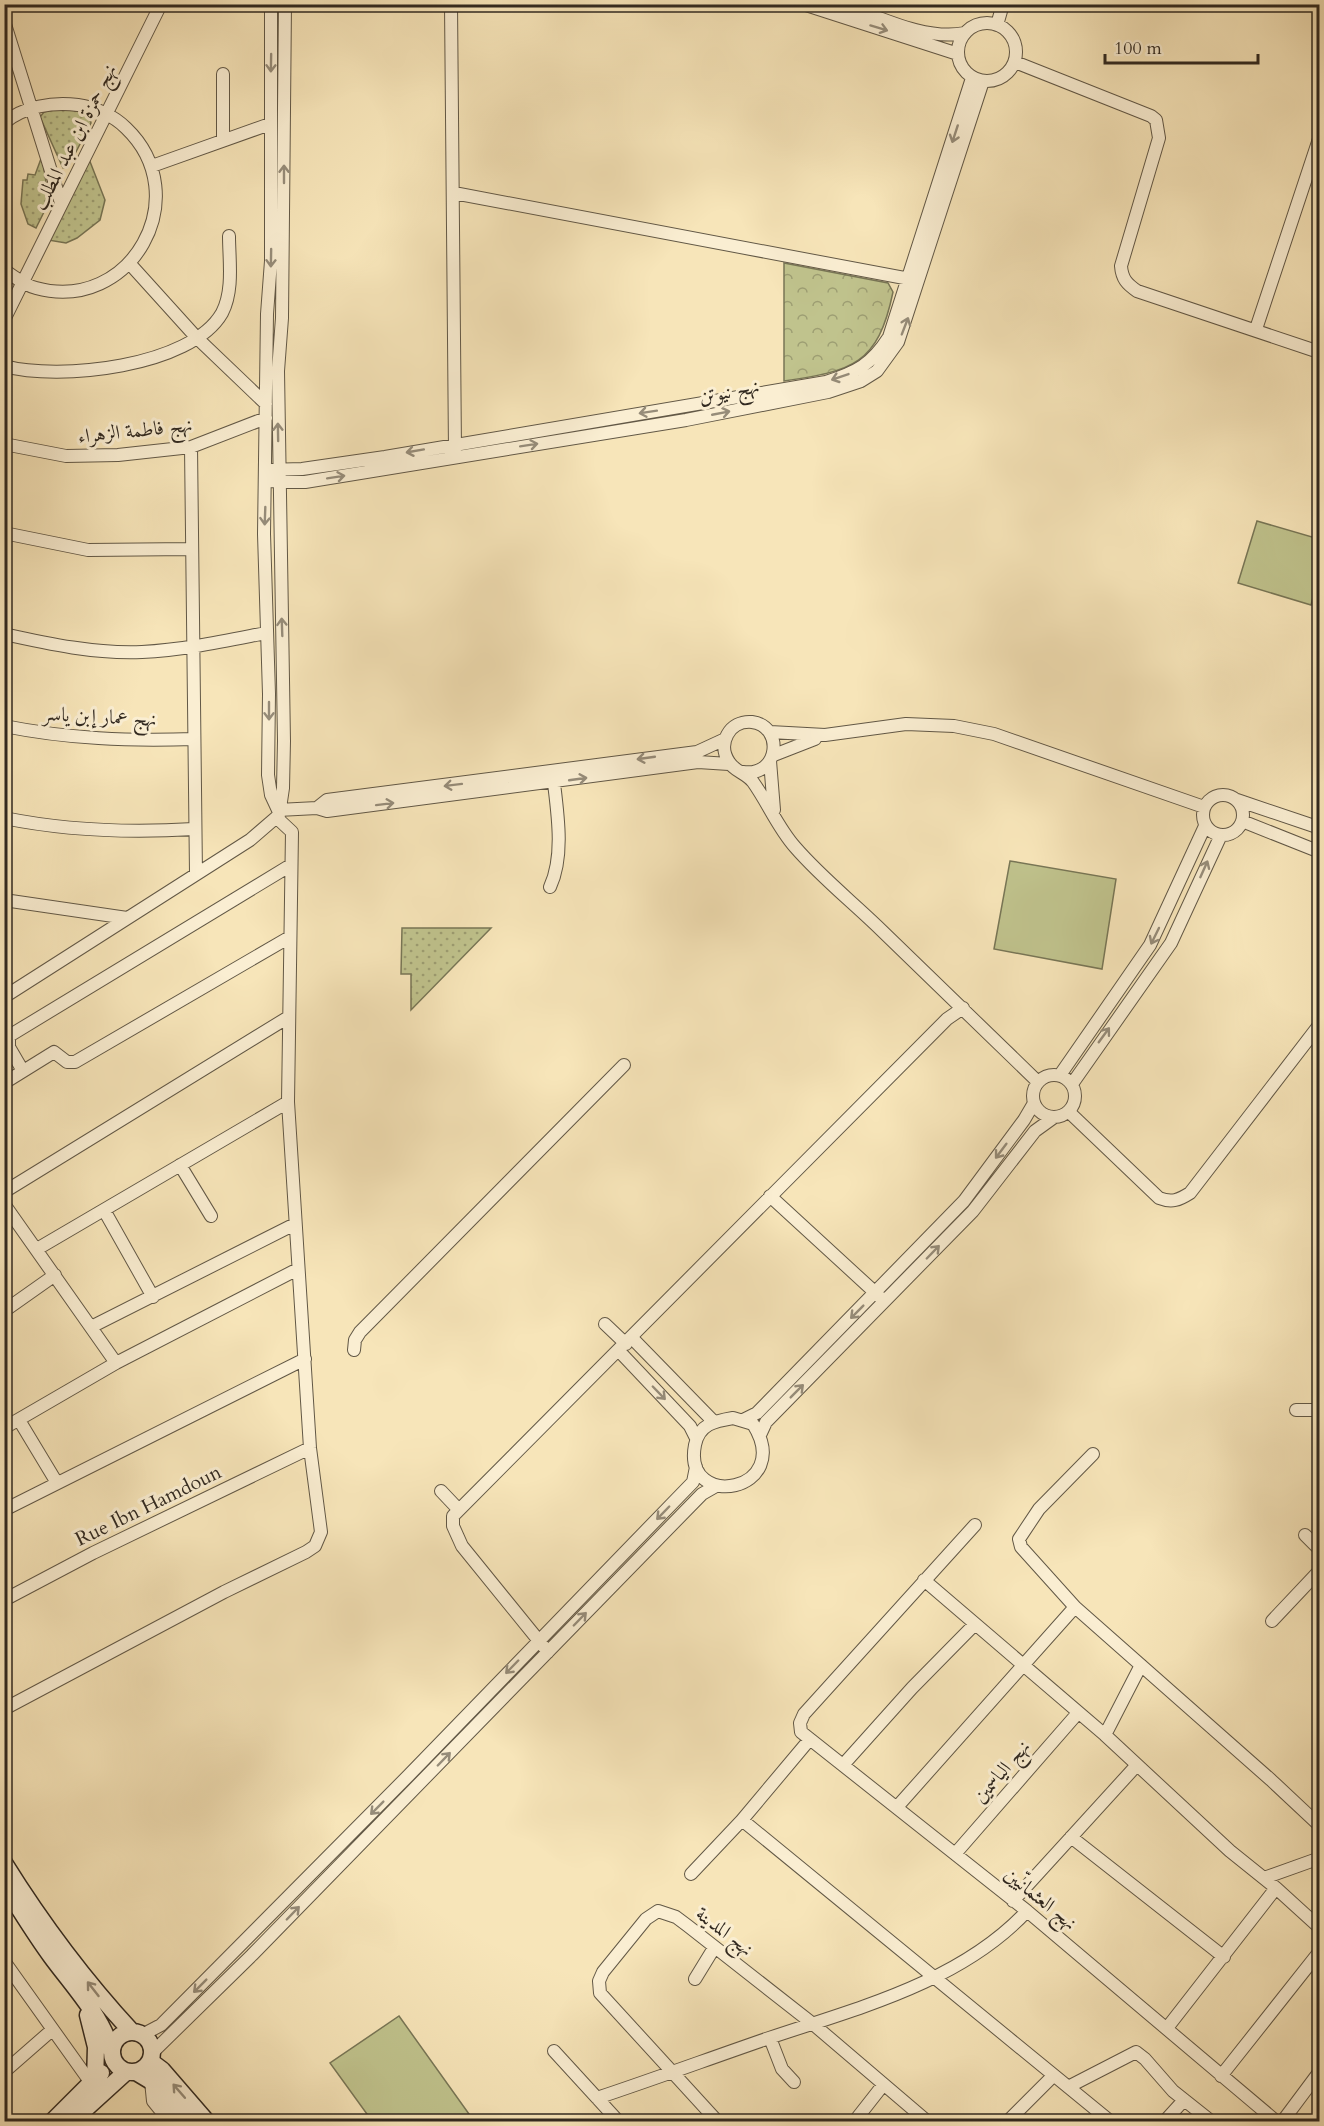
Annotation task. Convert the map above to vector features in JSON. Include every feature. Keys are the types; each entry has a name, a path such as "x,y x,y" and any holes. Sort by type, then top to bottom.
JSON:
{"street":[{"name":"نهج حمزة ابن عبد المطلب","path":"4,320 61,203 108,116 161,4"},
{"path":"4,997 250,840 277,814 282,797 284,741 272,476 266,418 271,261 271,4"},
{"path":"4,1708 315,1546 321,1532 310,1448 288,1102 292,830 277,814 268,775 269,694 266,633 272,476 282,318 285,4"},
{"path":"451,4 456,457"},
{"path":"803,4 958,54"},
{"path":"842,4 923,31 940,35 965,33"},
{"path":"997,24 1003,4"},
{"path":"4,21 61,203"},
{"path":"986,23 997,24 1007,30 1014,39 1017,51 1015,62 1009,72 1000,79 978,80 961,66 958,54 959,43 965,33 974,26 986,23"},
{"path":"1015,62 1156,120 1159,138 1121,266 1122,276 1137,291 1313,350"},
{"path":"223,74 223,140"},
{"name":"نهج نيوتن","path":"272,476 305,482 686,420 828,392 861,381 898,342 914,280 978,80"},
{"path":"4,123 33,108 62,103 87,106 119,121 136,138 152,166 156,184 156,211 146,242 130,264 104,282 87,289 65,292 37,288 23,283 4,270"},
{"path":"152,166 270,124"},
{"path":"1256,330 1320,136"},
{"path":"454,193 914,280"},
{"path":"4,366 63,373 122,367 145,360 196,337 216,320 225,305 230,281 230,236"},
{"path":"130,264 196,337 266,404"},
{"name":"نهج نيوتن","path":"272,476 826,382 878,361"},
{"name":"نهج فاطمة الزهراء","path":"4,444 66,456 118,455 190,447 266,418"},
{"path":"190,447 196,874"},
{"path":"4,533 88,550 191,549"},
{"path":"4,634 84,649 140,652 192,648 266,633"},
{"path":"277,814 317,808 327,800 496,785 697,752 723,741 739,724 753,722 770,732 825,735 906,724 954,726 994,734 1204,807"},
{"name":"نهج عمار إبن ياسر","path":"4,726 53,736 125,741 194,739"},
{"path":"770,732 774,742 771,793 775,814"},
{"path":"553,777 698,762 729,764 753,773 772,758 825,735"},
{"path":"723,741 729,764"},
{"path":"743,771 775,814 797,849 1038,1082"},
{"path":"550,887 557,867 558,844 553,777"},
{"path":"1060,1076 1150,945 1205,826 1204,807 1211,799 1221,795 1320,828"},
{"path":"1205,826 1221,835 1230,834 1242,821 1244,814 1237,800"},
{"path":"4,818 49,827 128,833 194,829"},
{"path":"1242,821 1320,852"},
{"path":"1072,1084 1171,943 1221,835"},
{"path":"23,1071 9,1047 9,1036 291,865"},
{"path":"4,900 127,918"},
{"path":"4,1083 54,1052 67,1062 75,1062 290,937"},
{"path":"548,1652 462,1546 452,1520 459,1510 770,1196 947,1019 963,1008"},
{"path":"4,1192 288,1018"},
{"path":"1069,1112 1159,1198 1168,1202 1179,1200 1190,1193 1320,1024"},
{"path":"354,1350 355,1340 360,1332 624,1065"},
{"path":"743,1420 757,1413 973,1211 1035,1131 1053,1118 1069,1112 1076,1099 1072,1084 1060,1076 1044,1077 1038,1082 1033,1093 1038,1111 1053,1118"},
{"path":"37,1249 288,1102"},
{"path":"760,1435 766,1422 881,1297 964,1202 1034,1103"},
{"path":"180,1165 211,1216"},
{"path":"770,1196 881,1297"},
{"path":"104,1210 153,1297"},
{"path":"6,1211 37,1249 116,1363"},
{"path":"91,1327 295,1224"},
{"path":"4,1428 116,1363 298,1269"},
{"path":"4,1311 55,1275"},
{"path":"605,1324 713,1421"},
{"path":"625,1344 690,1426 696,1438"},
{"path":"4,1510 304,1359"},
{"path":"1296,1410 1320,1410"},
{"path":"52,2121 95,2087 131,2072 151,2057 702,1494 716,1486 743,1484 755,1475 763,1459 760,1435 753,1424 733,1418 713,1421 702,1428 696,1438 694,1454 696,1467 693,1482 537,1640 409,1775 161,2025 137,2033 120,2035 95,2087 71,2121"},
{"path":"20,1420 57,1483"},
{"name":"Rue Ibn Hamdoun","path":"4,1600 93,1553 310,1448"},
{"path":"1093,1454 1039,1509 1019,1539 1021,1547 1075,1607 1271,1779 1320,1826"},
{"path":"696,1467 704,1480 716,1486"},
{"path":"441,1491 459,1510"},
{"path":"691,1874 742,1821 810,1739 801,1731 800,1723 813,1704 975,1525"},
{"path":"1305,1535 1320,1551"},
{"path":"1272,1622 1320,1570"},
{"path":"924,1580 1105,1736 1230,1851 1320,1928"},
{"path":"897,1807 1075,1607"},
{"path":"843,1765 912,1688 974,1625"},
{"path":"1105,1736 1141,1665"},
{"name":"نهج الياسمين","path":"955,1854 1077,1714"},
{"name":"نهج العثمانيّين","path":"810,1739 1027,1911 1277,2121"},
{"path":"1013,1901 1136,1766"},
{"path":"742,1821 1111,2121"},
{"path":"1071,1837 1224,1957"},
{"path":"1264,1878 1320,1858"},
{"path":"4,1863 53,1937 96,1994 151,2046 151,2057 207,2121"},
{"path":"4,1885 106,2033 112,2054 120,2069 151,2081 188,2121"},
{"path":"1167,2028 1276,1888"},
{"name":"نهج المدينة","path":"672,2073 600,1993 599,1981 646,1919 658,1911 676,1917 813,2024 928,2121"},
{"path":"597,2098 813,2024 936,1977 985,1948 1027,1911"},
{"path":"695,1979 714,1948"},
{"path":"1221,2076 1320,1951"},
{"path":"6,1967 95,2087"},
{"path":"78,1992 92,2025 96,2047 95,2087"},
{"path":"4,2072 52,2030"},
{"path":"770,2038 782,2069 794,2082"},
{"path":"554,2052 619,2121"},
{"path":"1068,2086 1136,2052 1184,2100 1212,2121"},
{"path":"1282,2121 1320,2071"},
{"path":"672,2073 718,2121"},
{"path":"1007,2121 1053,2076"},
{"path":"151,2081 153,2101 170,2121"},
{"path":"854,2121 883,2085"},
{"path":"1164,2121 1184,2100"}],"green space":[{"path":"55,109 78,110 89,116 91,123 68,167 63,168 40,117 44,112"},
{"path":"42,156 49,202 36,228 28,224 21,204 23,180 27,180 28,174 35,175"},
{"path":"89,159 105,200 100,220 77,238 66,243 48,240"},
{"path":"784,263 888,283 893,292 887,316 870,350 844,368 784,381"},
{"path":"1257,521 1319,539 1319,575 1311,605 1238,583"},
{"path":"1010,861 1116,879 1102,969 994,949"},
{"path":"402,928 491,928 411,1010 411,974 401,974"},
{"path":"399,2016 474,2121 372,2121 330,2063"}]}
